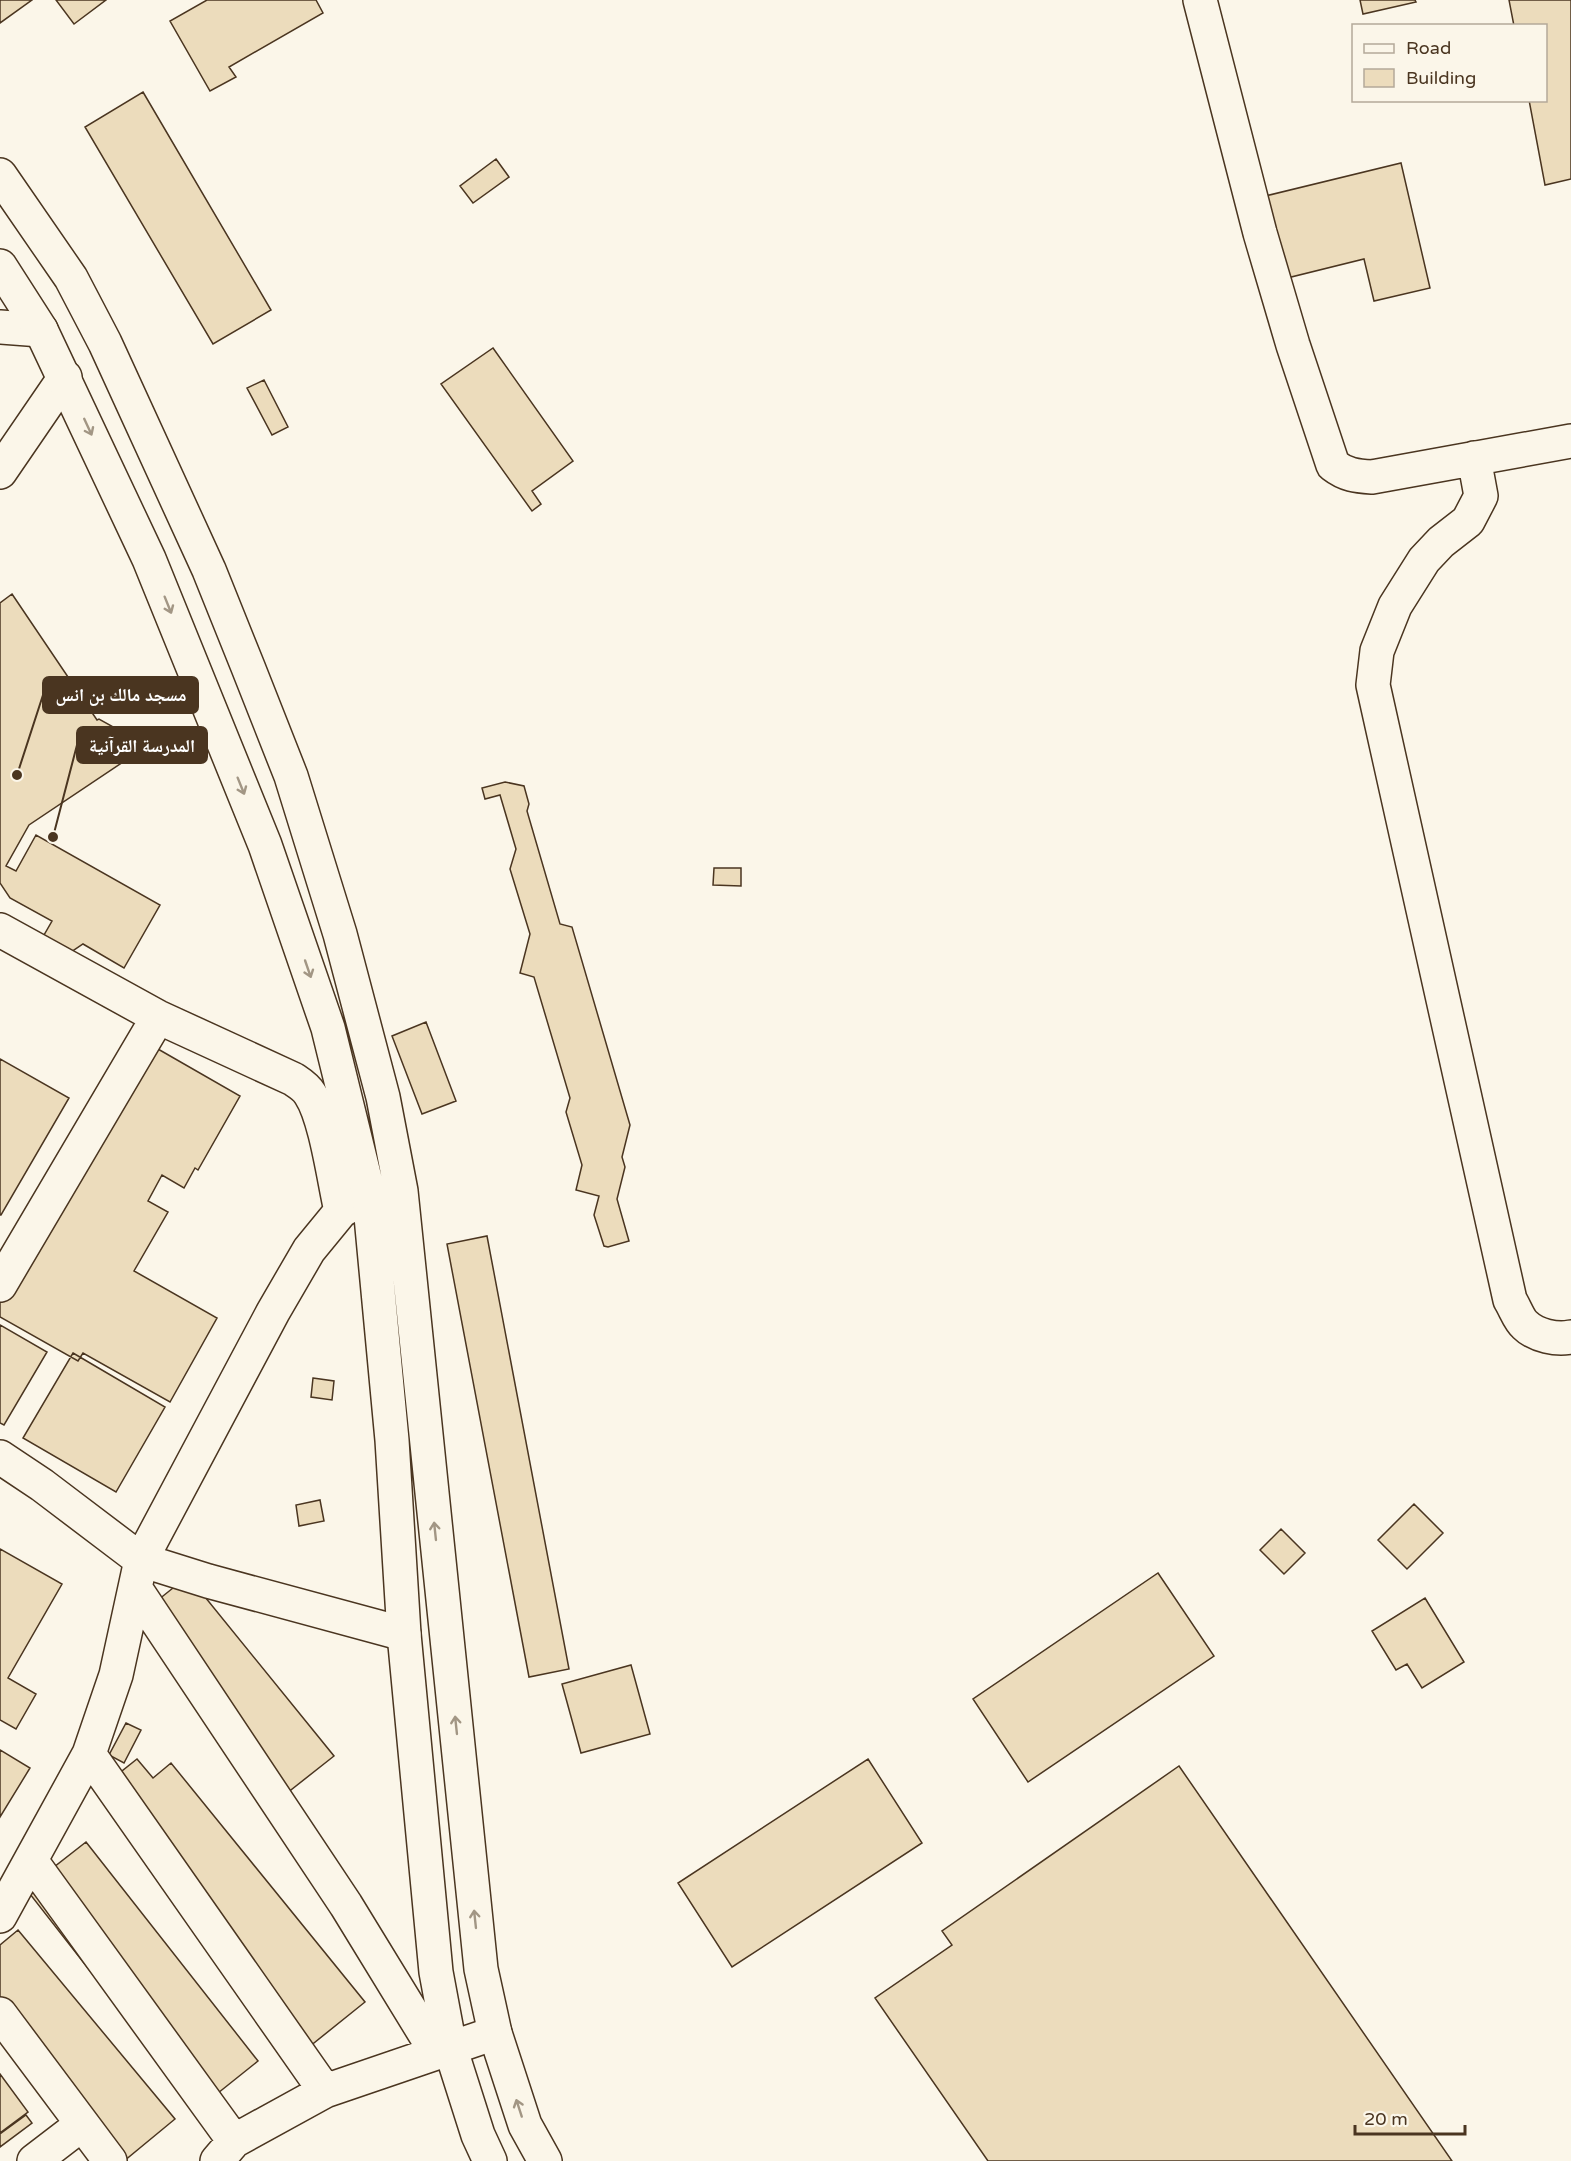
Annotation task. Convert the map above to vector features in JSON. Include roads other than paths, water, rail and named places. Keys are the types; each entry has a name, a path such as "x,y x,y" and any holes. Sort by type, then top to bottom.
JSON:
{"street":[{"path":"1200,0 1260,233 1293,345 1333,465 1343,472 1372,477 1571,441"},
{"path":"0,175 71,278 105,343 209,570 291,776 340,934 383,1097 401,1191 481,1969 495,2033 525,2125 545,2161"},
{"path":"0,266 41,330 65,377 149,559 265,845 328,1028 369,1195 392,1440 404,1634 443,2049"},
{"path":"0,327 41,330"},
{"path":"0,472 65,377"},
{"path":"1474,458 1481,496 1468,521 1441,542 1424,560 1395,606 1377,651 1373,685 1510,1300 1524,1325 1540,1335 1563,1339 1571,1337"},
{"path":"202,690 248,667"},
{"path":"0,930 158,1017 293,1079 304,1087 311,1095 320,1116 341,1211"},
{"path":"0,1285 158,1017"},
{"path":"0,1916 32,1862 89,1755 116,1675 138,1574 273,1312 309,1250 341,1211 369,1195"},
{"path":"0,1457 42,1485 138,1574 340,1895 443,2049 490,2161"},
{"path":"138,1574 208,1581 404,1634"},
{"path":"89,1755 325,2091"},
{"path":"32,1862 226,2151 325,2091 495,2033"},
{"path":"0,2014 110,2161"},
{"path":"34,2161 81,2125"}],"place":[{"name":"مسجد مالك بن انس","path":"17,775"},
{"name":"المدرسة القرآنية","path":"53,837"}]}
